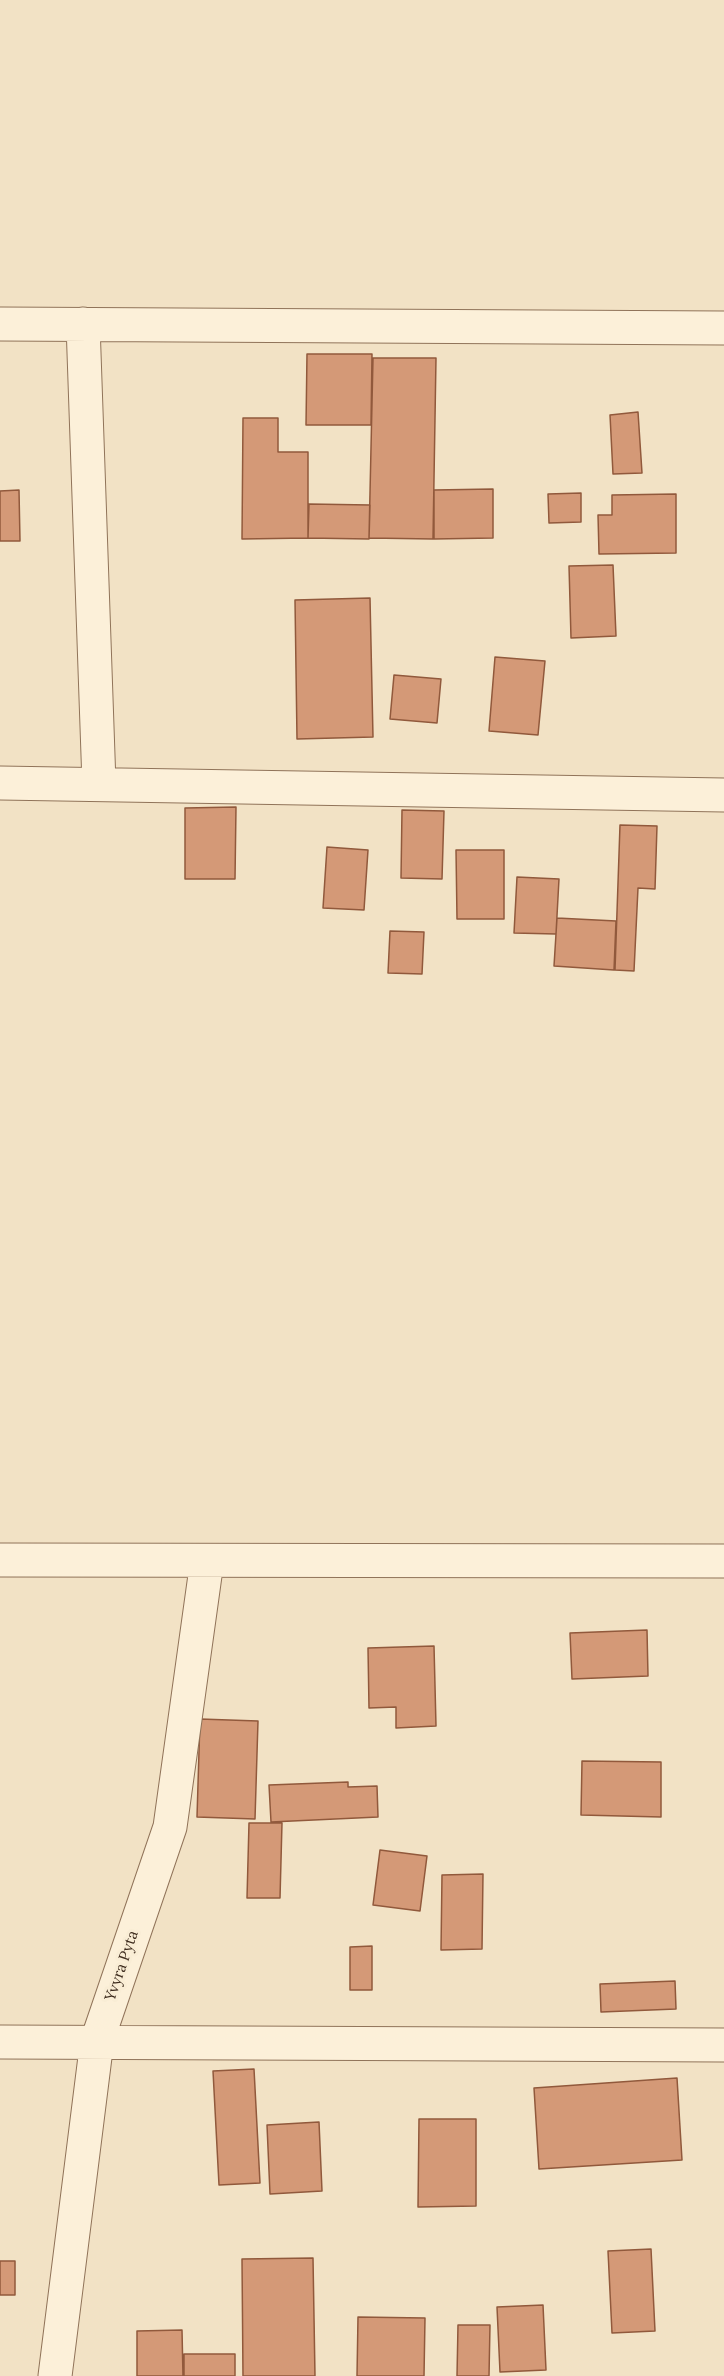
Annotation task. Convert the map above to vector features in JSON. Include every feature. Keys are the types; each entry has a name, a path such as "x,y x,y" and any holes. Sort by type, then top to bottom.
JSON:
{"street":[{"path":"0,324 724,328"},
{"path":"83,324 99,784"},
{"path":"0,783 724,795"},
{"path":"0,1560 724,1561"},
{"name":"Yvyra Pyta","path":"55,2376 97,2041 170,1827 207,1561"},
{"path":"0,2042 724,2045"}],"building":[{"path":"307,354 372,354 371,425 306,425"},
{"path":"373,358 436,358 433,539 369,538"},
{"path":"638,412 642,473 613,474 610,415"},
{"path":"243,418 278,418 278,452 308,452 308,538 242,539"},
{"path":"493,489 493,538 434,539 434,490"},
{"path":"19,490 20,541 0,541 0,491"},
{"path":"581,493 581,522 549,523 548,494"},
{"path":"676,494 676,553 599,554 598,515 612,515 612,495"},
{"path":"309,504 370,505 369,539 308,538"},
{"path":"613,565 616,636 571,638 569,566"},
{"path":"370,598 373,737 297,739 295,600"},
{"path":"495,657 545,661 538,735 489,731"},
{"path":"394,675 441,679 437,723 390,719"},
{"path":"236,807 235,879 185,879 185,808"},
{"path":"402,810 444,811 442,879 401,878"},
{"path":"620,825 657,826 655,889 638,888 634,971 615,970"},
{"path":"327,847 368,850 364,910 323,908"},
{"path":"456,850 504,850 504,919 457,919"},
{"path":"517,877 559,879 556,934 514,933"},
{"path":"557,918 616,921 614,970 554,966"},
{"path":"390,931 424,932 422,974 388,973"},
{"path":"647,1630 648,1676 572,1679 570,1633"},
{"path":"434,1646 436,1726 396,1728 396,1707 369,1708 368,1648"},
{"path":"200,1719 258,1721 255,1819 197,1817"},
{"path":"582,1761 661,1762 661,1817 581,1815"},
{"path":"348,1782 348,1787 377,1786 378,1817 271,1822 269,1785"},
{"path":"249,1823 282,1823 280,1898 247,1898"},
{"path":"380,1850 427,1856 420,1911 373,1905"},
{"path":"483,1874 482,1949 441,1950 442,1875"},
{"path":"372,1946 372,1990 350,1990 350,1947"},
{"path":"675,1981 676,2009 601,2012 600,1984"},
{"path":"254,2069 260,2183 219,2185 213,2071"},
{"path":"677,2078 682,2160 539,2169 534,2088"},
{"path":"419,2119 476,2119 476,2206 418,2207"},
{"path":"319,2122 322,2191 270,2194 267,2125"},
{"path":"651,2249 655,2331 612,2333 608,2251"},
{"path":"313,2258 315,2376 243,2376 242,2259"},
{"path":"0,2261 15,2261 15,2295 0,2295"},
{"path":"543,2305 546,2370 500,2372 497,2307"},
{"path":"358,2317 425,2318 424,2376 357,2376"},
{"path":"458,2325 490,2325 489,2376 457,2376"},
{"path":"182,2330 183,2376 137,2376 137,2331"},
{"path":"184,2354 235,2354 235,2376 184,2376"}]}
